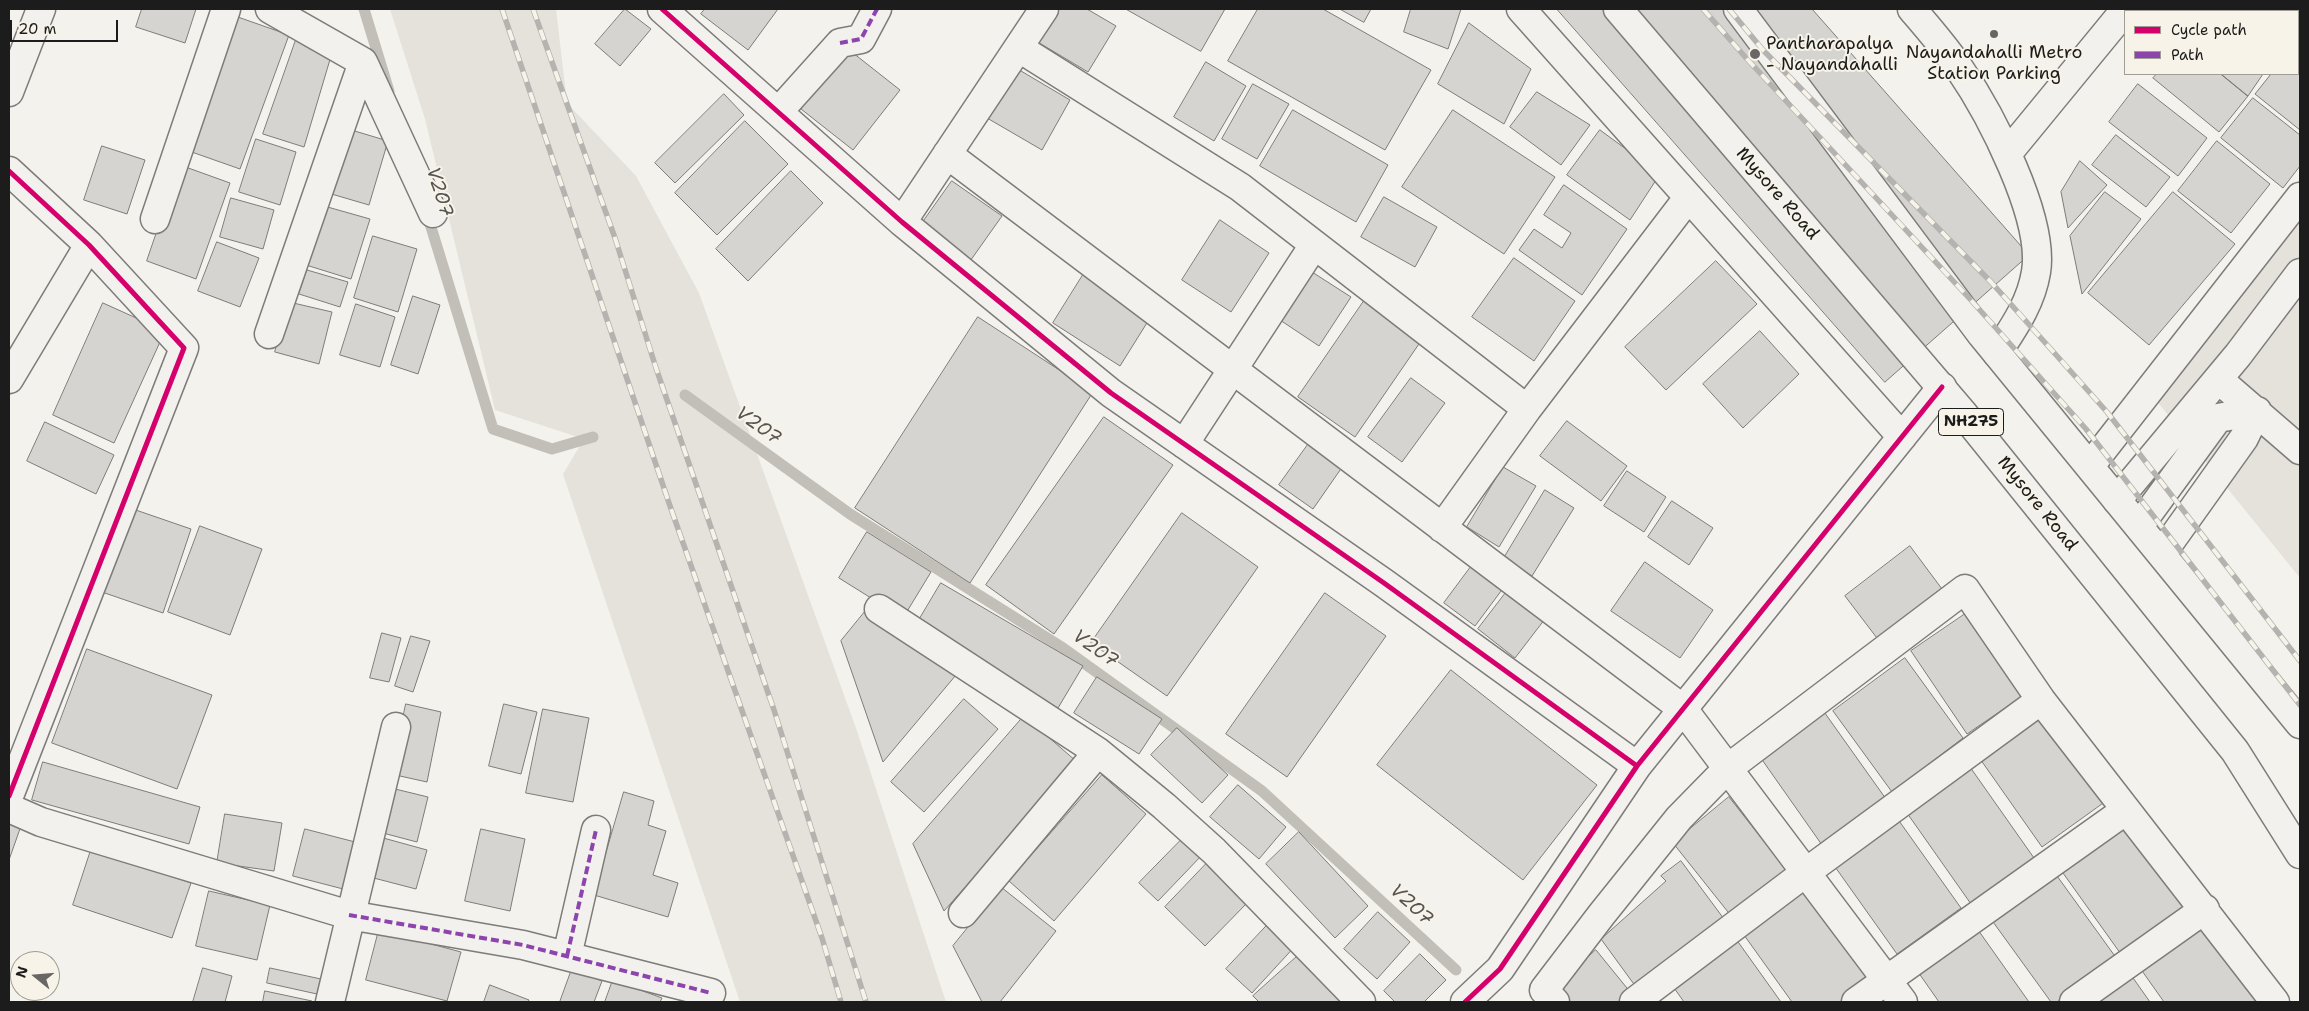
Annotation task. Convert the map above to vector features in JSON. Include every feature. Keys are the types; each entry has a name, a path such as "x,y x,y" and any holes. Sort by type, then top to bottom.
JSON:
{"main road":[{"path":"9,92 41,9"},
{"path":"154,219 226,9"},
{"path":"270,9 363,62 433,213"},
{"path":"662,9 902,222 1111,393 1384,583 1637,766"},
{"path":"779,111 840,43 861,39 877,9"},
{"path":"902,222 1044,9"},
{"path":"1521,9 1902,437"},
{"name":"Mysore Road","path":"1618,9 1942,387 2235,751 2300,854"},
{"path":"1738,9 1998,353 2300,724"},
{"path":"1912,9 1959,68 2007,154 2034,232 2037,270 2031,294 2024,312 1998,353"},
{"path":"2007,154 2124,11"},
{"path":"1019,48 1240,187 1527,409"},
{"path":"269,334 363,62"},
{"path":"947,154 1683,709 1903,1002"},
{"path":"9,171 89,246 184,348 9,796"},
{"path":"2090,466 2300,196"},
{"path":"1442,528 1527,409 1688,198"},
{"path":"1184,444 1314,245"},
{"path":"9,379 89,246"},
{"path":"2117,500 2218,379 2300,273"},
{"path":"2218,379 2300,450"},
{"path":"1465,1002 1500,969 1637,766 1942,387"},
{"path":"2140,526 2218,418 2257,411"},
{"path":"2162,553 2244,438 2257,411"},
{"path":"1555,1002 1544,990 1679,818 1727,769 1965,589 2042,700 2275,1002"},
{"path":"879,609 1098,752 1164,806 1214,851 1361,1002"},
{"path":"1634,1002 1805,873 2042,700"},
{"path":"330,1002 396,727"},
{"path":"963,913 1098,752"},
{"path":"9,808 41,822 350,915 523,944 711,994"},
{"path":"1856,1002 2126,810"},
{"path":"567,956 596,830"},
{"path":"2074,1002 2205,909"}],"shaded area":[{"path":"390,9 556,9 567,103 636,176 699,293 857,731 946,1002 740,1002 563,474 584,439 495,410 425,119"},
{"path":"2300,201 2300,578 2147,389"}],"building":[{"path":"142,9 196,9 185,43 136,27"},
{"path":"625,9 651,29 620,66 595,44"},
{"path":"705,9 778,9 748,50 701,14"},
{"path":"1054,9 1087,9 1116,26 1088,72 1036,41"},
{"path":"1126,9 1225,9 1201,51"},
{"path":"1258,9 1323,9 1431,70 1385,150 1228,61"},
{"path":"1340,9 1371,9 1364,22"},
{"path":"1411,9 1461,9 1448,49 1404,32"},
{"path":"1557,9 1812,9 2029,255 1885,382"},
{"path":"2259,9 2261,10 2222,10"},
{"path":"235,16 289,35 240,169 186,150"},
{"path":"1469,23 1531,69 1504,124 1438,84"},
{"path":"297,37 334,46 304,147 263,134"},
{"path":"848,49 900,90 853,150 801,109"},
{"path":"1206,62 1246,86 1214,141 1174,117"},
{"path":"1016,68 1070,100 1042,150 987,118"},
{"path":"2299,74 2300,130 2255,94 2270,75"},
{"path":"2156,75 2222,75 2248,96 2219,132 2153,78"},
{"path":"2222,75 2262,75 2248,96"},
{"path":"1253,84 1289,104 1257,159 1222,139"},
{"path":"2138,84 2207,138 2178,176 2109,122"},
{"path":"1537,92 1590,125 1561,165 1510,127"},
{"path":"724,94 744,115 675,183 655,163"},
{"path":"2253,98 2300,135 2300,166 2283,188 2221,138"},
{"path":"1293,110 1388,165 1356,222 1260,166"},
{"path":"1453,110 1555,177 1504,254 1402,187"},
{"path":"745,121 788,164 717,235 675,193"},
{"path":"348,129 388,141 369,205 328,193"},
{"path":"1600,130 1660,174 1630,220 1567,175"},
{"path":"2116,135 2170,177 2146,207 2092,165"},
{"path":"256,139 296,152 280,205 239,192"},
{"path":"2217,141 2270,184 2231,233 2178,191"},
{"path":"102,146 145,160 127,214 84,200"},
{"path":"2080,161 2107,185 2068,228 2061,192"},
{"path":"180,165 230,183 196,279 147,261"},
{"path":"791,171 823,203 748,281 716,249"},
{"path":"952,181 1002,216 968,264 918,229"},
{"path":"1564,185 1627,229 1582,295 1519,250 1534,229 1562,248 1571,233 1544,215"},
{"path":"2105,192 2141,219 2082,294 2070,236"},
{"path":"2173,192 2235,244 2149,345 2088,293"},
{"path":"1384,197 1437,227 1415,267 1361,237"},
{"path":"231,198 274,210 263,249 220,237"},
{"path":"324,206 370,219 351,279 306,265"},
{"path":"1220,220 1269,253 1231,312 1182,280"},
{"path":"373,236 417,249 398,312 354,298"},
{"path":"217,242 259,258 240,307 198,291"},
{"path":"1514,258 1575,301 1534,361 1472,317"},
{"path":"1716,261 1757,304 1666,390 1625,347"},
{"path":"307,270 348,282 340,307 299,294"},
{"path":"1312,272 1351,297 1319,346 1280,320"},
{"path":"1083,275 1150,318 1120,366 1053,323"},
{"path":"413,296 440,305 418,374 391,365"},
{"path":"1364,301 1421,341 1355,437 1298,397"},
{"path":"289,302 332,312 319,364 275,352"},
{"path":"103,303 165,331 114,443 53,415"},
{"path":"356,304 395,317 380,367 340,355"},
{"path":"978,317 1093,392 970,583 855,508"},
{"path":"1760,331 1799,374 1743,428 1703,384"},
{"path":"1411,378 1445,403 1402,462 1368,437"},
{"path":"1104,417 1173,465 1054,634 986,585"},
{"path":"1567,421 1627,466 1601,501 1540,456"},
{"path":"45,422 114,455 96,494 27,461"},
{"path":"1312,439 1345,463 1313,509 1279,485"},
{"path":"1503,467 1536,486 1499,547 1467,527"},
{"path":"1627,471 1666,497 1644,532 1604,506"},
{"path":"1545,490 1574,508 1532,576 1504,558"},
{"path":"1672,501 1713,528 1689,565 1648,537"},
{"path":"127,507 191,529 163,613 99,591"},
{"path":"1182,513 1258,567 1167,696 1091,643"},
{"path":"200,526 262,549 230,635 168,612"},
{"path":"867,532 931,572 903,618 839,578"},
{"path":"1910,546 1945,593 1880,642 1845,596"},
{"path":"1476,560 1507,583 1475,626 1444,603"},
{"path":"1645,562 1713,610 1680,658 1611,611"},
{"path":"941,583 1083,666 1058,708 916,625"},
{"path":"1511,586 1548,615 1515,658 1478,629"},
{"path":"1325,593 1386,636 1287,777 1226,734"},
{"path":"868,608 956,675 883,762 841,641"},
{"path":"1971,610 2027,693 1967,734 1911,651"},
{"path":"382,633 401,638 389,682 370,678"},
{"path":"411,636 430,641 413,692 395,686"},
{"path":"87,649 212,695 177,789 52,743"},
{"path":"1905,658 1963,738 1892,792 1833,711"},
{"path":"1451,670 1597,785 1523,880 1377,765"},
{"path":"1097,677 1162,719 1139,754 1074,713"},
{"path":"964,699 998,729 924,812 891,782"},
{"path":"406,704 441,712 427,782 391,774"},
{"path":"504,704 537,712 521,774 489,766"},
{"path":"543,709 589,718 573,802 526,793"},
{"path":"1822,709 1886,799 1822,845 1758,754"},
{"path":"2042,711 2106,801 2042,847 1978,756"},
{"path":"1024,716 1076,761 944,911 913,844"},
{"path":"1177,728 1228,775 1202,803 1151,755"},
{"path":"43,762 200,807 189,844 32,800"},
{"path":"1970,767 2034,858 1971,904 1907,813"},
{"path":"1102,775 1146,814 1054,921 1009,881"},
{"path":"1238,785 1286,827 1259,859 1210,817"},
{"path":"391,788 428,797 417,842 379,832"},
{"path":"624,792 654,801 648,825 666,831 653,875 678,883 668,917 594,895"},
{"path":"1729,797 1788,872 1732,917 1673,843"},
{"path":"225,814 282,823 274,871 217,863"},
{"path":"1897,818 1961,908 1897,954 1833,864"},
{"path":"9,819 22,823 9,860"},
{"path":"2122,821 2187,911 2123,957 2058,866"},
{"path":"305,829 359,843 347,890 293,876"},
{"path":"481,829 525,839 510,911 465,901"},
{"path":"1299,832 1368,906 1335,938 1266,864"},
{"path":"376,836 427,850 416,889 366,876"},
{"path":"1185,836 1203,854 1158,901 1139,883"},
{"path":"91,850 191,883 172,938 73,905"},
{"path":"1681,861 1724,919 1636,987 1601,939 1666,881 1661,876"},
{"path":"1208,862 1249,901 1205,946 1165,907"},
{"path":"2052,869 2117,959 2057,1002 2051,1002 1988,915"},
{"path":"1001,887 1056,931 1000,1002 982,1002 953,946"},
{"path":"1808,889 1872,979 1840,1002 1792,1002 1744,935"},
{"path":"209,891 270,905 257,960 196,946"},
{"path":"1378,912 1410,942 1377,979 1344,949"},
{"path":"1273,919 1298,943 1252,993 1226,969"},
{"path":"2204,922 2261,1002 2164,1002 2140,968"},
{"path":"1976,927 2029,1002 1939,1002 1916,969"},
{"path":"379,930 461,952 447,1001 366,980"},
{"path":"1736,939 1781,1002 1684,1002 1672,985"},
{"path":"1596,950 1631,993 1620,1002 1563,1002 1552,991"},
{"path":"1301,953 1345,1002 1259,1002 1253,996"},
{"path":"1420,954 1446,980 1424,1002 1395,1002 1384,991"},
{"path":"203,968 232,976 225,1002 193,1002"},
{"path":"270,968 321,979 317,994 267,983"},
{"path":"572,969 602,981 594,1002 560,1002"},
{"path":"2131,975 2150,1002 2093,1002"},
{"path":"613,980 662,998 660,1002 605,1002"},
{"path":"490,985 529,1000 528,1002 484,1002"},
{"path":"265,991 312,1001 312,1002 263,1002"}],"waterway":[{"name":"V207","path":"364,9 389,91"},
{"name":"V207","path":"427,214 493,429 552,449 593,437"},
{"name":"V207","path":"685,395 850,514 1063,648 1262,791 1456,970"}],"railway":[{"path":"502,9 669,503 822,938 841,1002"},
{"path":"533,9 615,238 656,368 774,710 866,1002"},
{"path":"1703,9 1970,299 2086,429 2300,705"},
{"path":"1729,9 1763,50 1991,282 2107,412 2300,661"}],"marked path":[{"path":"840,43 861,39 877,9"},
{"path":"567,956 596,830"},
{"path":"349,915 523,945 711,993"}],"cycle path":[{"path":"662,9 902,222 1111,393 1384,583 1637,766"},
{"path":"9,171 89,245 184,348 9,796"},
{"path":"1465,1002 1500,969 1637,766 1942,387"}],"place":[{"name":"Nayandahalli Metro Station Parking","path":"1994,34"},
{"name":"Pantharapalya - Nayandahalli","path":"1755,54"}]}
